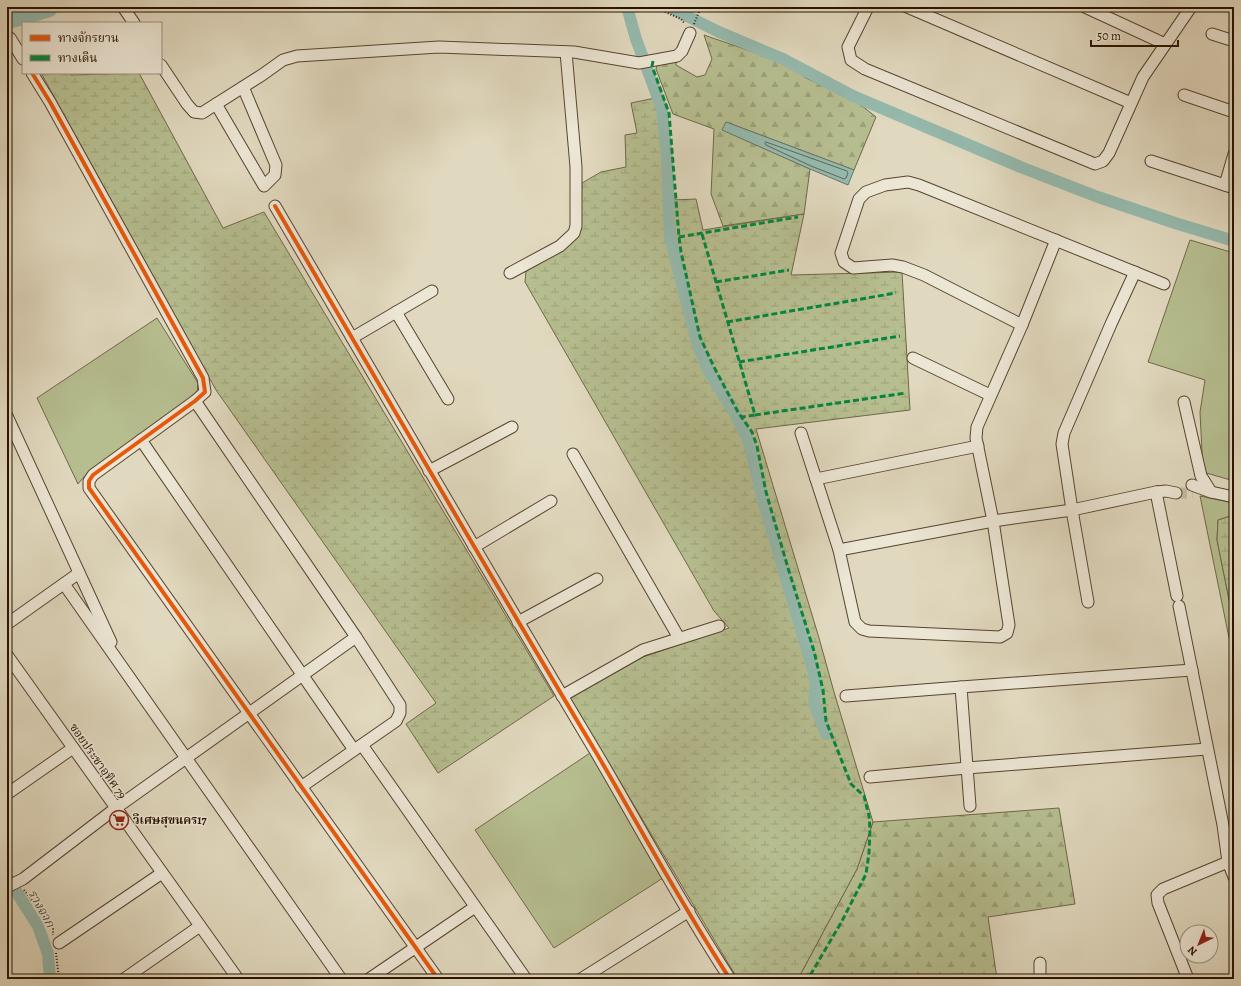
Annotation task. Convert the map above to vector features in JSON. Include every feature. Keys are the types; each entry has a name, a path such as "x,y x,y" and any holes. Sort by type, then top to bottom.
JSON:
{"street":[{"path":"123,7 133,22"},
{"path":"868,7 848,47 851,60 865,69 1095,164 1103,161 1109,153 1143,76 1190,7"},
{"path":"907,7 1131,103"},
{"path":"1085,7 1165,44"},
{"path":"162,66 187,104 194,112 202,113 283,60 297,56 439,47 566,52 644,62 680,54 686,44 690,28"},
{"path":"1212,34 1234,41"},
{"path":"10,38 22,57"},
{"path":"510,273 560,246 574,233 576,226 576,167 566,52"},
{"path":"33,74 54,109 203,378 205,392 195,401 93,475 89,481 89,488 438,979"},
{"path":"216,104 264,186 275,175 276,165 243,87"},
{"path":"1184,95 1234,112"},
{"path":"1151,161 1229,186 1234,154"},
{"path":"1022,325 924,275 903,267 892,265 853,268 844,262 841,253 859,199 866,192 885,185 908,182 919,185 1164,284"},
{"path":"275,206 429,471 689,911 711,951 730,979"},
{"path":"801,433 838,550 855,622 862,629 869,631 1000,637 1007,632 1009,625 993,521 976,438 977,427 1022,325 1056,240"},
{"path":"1088,602 1062,444 1064,433 1135,272"},
{"path":"352,338 432,291"},
{"path":"396,312 448,399"},
{"path":"913,358 990,395"},
{"path":"195,401 400,705 400,713 396,721 302,787"},
{"path":"1184,402 1201,476 1211,492"},
{"path":"7,416 123,668"},
{"path":"429,471 512,427"},
{"path":"140,440 302,676 358,748 526,979"},
{"path":"816,479 978,446"},
{"path":"572,454 679,638"},
{"path":"1192,489 1203,494 1211,492 1234,497"},
{"path":"838,550 993,521 1072,510 1168,491 1178,601 1223,825 1228,862 1234,877"},
{"path":"474,547 551,501"},
{"path":"7,624 79,573"},
{"path":"518,622 597,579"},
{"path":"64,584 340,979"},
{"path":"562,696 643,650 719,626"},
{"path":"7,887 21,880 116,808 356,638"},
{"name":"ซอยประชาอุทิศ 79","path":"7,655 238,979"},
{"path":"846,696 1192,670"},
{"path":"961,688 970,806"},
{"path":"7,794 73,748"},
{"path":"870,777 1208,749"},
{"path":"1223,825 1234,828"},
{"path":"1188,979 1158,903 1157,895 1163,889 1228,862"},
{"path":"56,943 162,873"},
{"path":"369,979 475,907"},
{"path":"581,979 689,911"},
{"path":"124,979 200,926"},
{"path":"1040,963 1040,979"}],"path":[{"path":"654,7 681,19 690,28 701,7"},
{"path":"21,880 52,929 56,943 59,979"}],"green space":[{"path":"704,35 785,63 806,78 856,101 876,117 854,170 726,122 723,130 810,169 804,214 723,226 711,194 714,129 673,114 656,69 657,64 676,59 676,65 697,77 705,75 712,59"},
{"path":"42,74 140,74 223,228 264,212 554,696 438,773 406,724 436,703 216,390"},
{"path":"660,97 667,124 672,200 696,199 703,230 804,214 791,275 902,272 910,410 756,429 873,822 857,869 798,979 738,979 570,698 643,657 729,628 714,611 525,282 526,271 562,249 580,223 582,183 601,172 626,167 625,135 637,133 631,103"},
{"path":"1190,240 1234,253 1234,481 1203,472 1200,412 1205,380 1148,362"},
{"path":"157,318 198,383 197,394 193,399 89,471 78,484 37,398"},
{"path":"1200,496 1234,503 1234,515 1218,520 1217,540 1234,624 1234,662"},
{"path":"1234,515 1234,624 1217,540 1218,520"},
{"path":"590,753 663,878 554,948 475,830"},
{"path":"1059,808 1075,904 988,917 997,979 798,979 857,869 873,822"}],"water":[{"path":"726,122 854,170 848,185 722,130"}],"waterway":[{"path":"7,19 48,7"},
{"path":"627,7 636,39 662,109 667,157 670,237 697,343 708,370 734,412 749,442 763,500 814,673 816,686 814,703 826,734"},
{"path":"669,7 719,32 783,59 853,96 1023,168 1098,197 1234,241"},
{"name":"รางจาก","path":"7,877 38,926 48,954 50,979"}],"tunnel":[{"path":"1176,493 1193,493"}],"marked path":[{"path":"653,61 652,66 669,113 681,252 700,337 738,412 752,432 757,446 766,492 814,651 823,690 826,721 851,784 864,796 869,816 869,853 866,874 842,921 808,979"},
{"path":"679,237 798,217"},
{"path":"702,234 755,415 742,417"},
{"path":"716,282 789,270"},
{"path":"727,322 896,293"},
{"path":"739,362 900,336"},
{"path":"755,415 906,393"}],"cycle path":[{"path":"33,74 50,102 203,378 205,392 195,401 93,475 89,481 89,488 438,979"},
{"path":"275,206 475,549 597,754 678,896 730,979"}],"place":[{"name":"วิเศษสุขนคร17","path":"119,820"}]}
